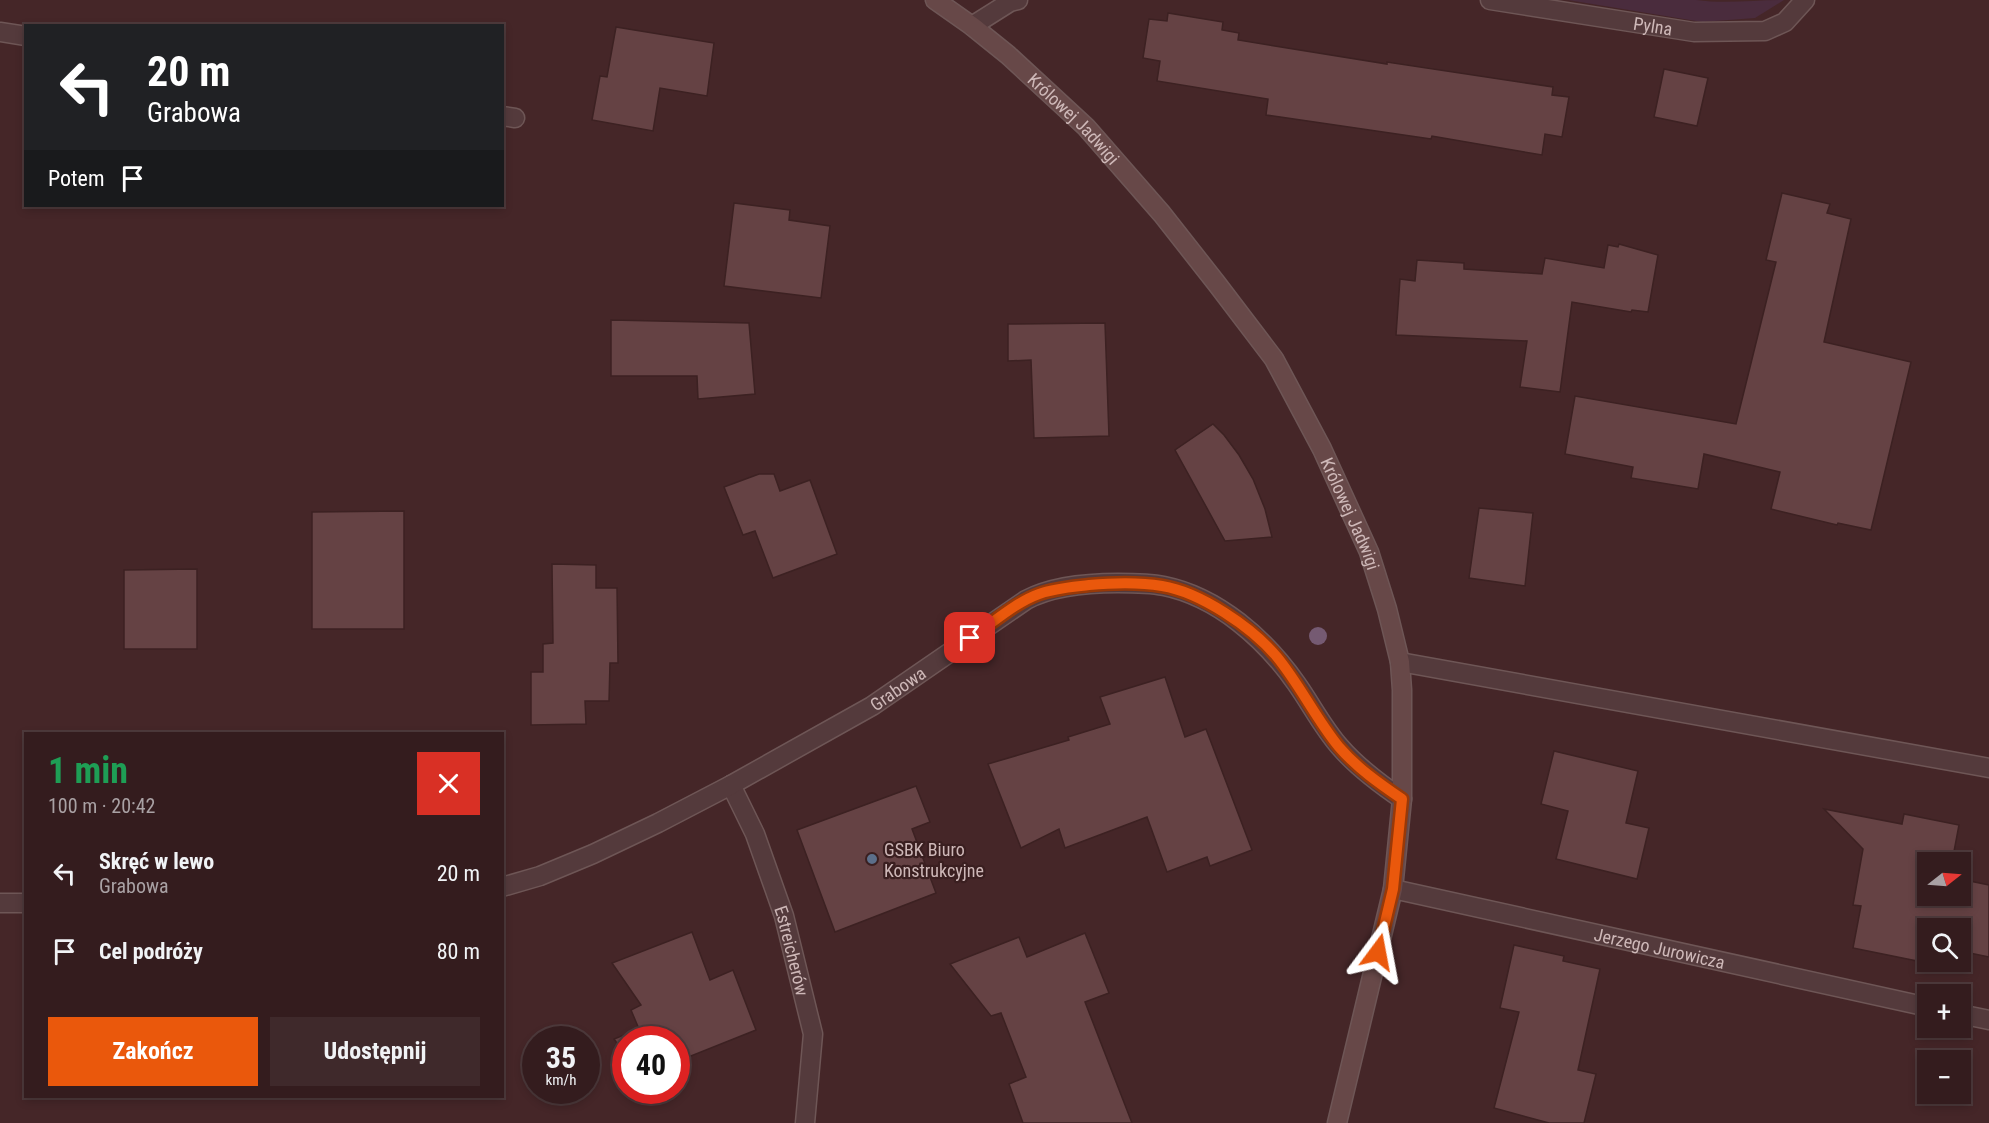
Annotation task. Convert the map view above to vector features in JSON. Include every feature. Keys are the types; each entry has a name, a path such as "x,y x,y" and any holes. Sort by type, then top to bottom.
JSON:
{"street":[{"name":"Królowej Jadwigi","path":"935,0 1008,55 1086,127 1161,214 1274,359 1322,448 1369,552 1387,609 1400,662 1402,799 1393,889 1337,1123"},
{"path":"972,26 1010,2 1018,0"},
{"name":"Pylna","path":"1490,0 1694,32 1765,31 1785,22 1805,0"},
{"path":"0,32 24,36"},
{"name":"Grabowa","path":"504,886 540,876 658,824 872,706 1032,597 1046,591 1073,587 1126,583 1163,586 1181,591 1227,614 1275,655 1339,746 1372,779 1402,799"},
{"path":"1400,662 1989,768"},
{"name":"Estreicherów","path":"731,785 755,834 784,916 813,1034 805,1123"},
{"name":"Jerzego Jurowicza","path":"1393,889 1917,1005"},
{"path":"0,903 24,903"},
{"path":"1971,1016 1989,1020"}],"shaded area":[{"path":"1568,0 1729,2 1784,0 1755,18 1702,22"}],"building":[{"path":"1168,13 1223,22 1222,30 1239,33 1238,40 1553,87 1552,95 1569,97 1562,137 1545,134 1542,155 1432,136 1431,139 1266,115 1268,99 1157,81 1160,61 1143,58 1149,19 1167,21"},
{"path":"616,27 714,43 707,96 660,88 653,131 592,120 600,76 607,77"},
{"path":"1664,69 1708,78 1697,126 1654,117"},
{"path":"1782,193 1830,204 1827,213 1851,219 1824,342 1911,362 1871,530 1838,523 1837,525 1771,509 1780,472 1704,454 1698,489 1631,478 1633,467 1565,454 1575,396 1736,424 1776,262 1766,260"},
{"path":"734,203 790,210 789,220 830,226 821,298 724,286"},
{"path":"1619,244 1658,255 1648,312 1632,310 1631,312 1572,302 1560,392 1520,387 1527,341 1396,335 1400,279 1415,281 1417,260 1464,263 1464,269 1542,274 1545,258 1604,268 1608,245 1618,247"},
{"path":"611,320 749,323 755,394 698,399 697,376 611,376"},
{"path":"1105,323 1109,436 1034,438 1031,360 1008,361 1008,324"},
{"path":"1213,424 1239,455 1253,479 1265,509 1272,537 1225,541 1175,450"},
{"path":"759,474 774,474 780,491 810,480 837,554 773,578 755,531 743,535 724,487"},
{"path":"1479,508 1533,513 1525,586 1469,578"},
{"path":"404,511 404,629 312,629 312,512"},
{"path":"552,564 596,565 596,588 617,588 618,663 610,663 609,701 585,701 586,724 531,725 531,672 543,672 543,644 553,643"},
{"path":"197,569 197,649 124,649 124,570"},
{"path":"1165,677 1185,737 1206,729 1252,850 1210,866 1207,857 1167,872 1147,817 1065,848 1059,829 1021,848 988,764 1069,740 1068,737 1110,724 1100,697"},
{"path":"1554,751 1638,771 1626,823 1649,828 1637,879 1556,859 1568,811 1541,804"},
{"path":"916,786 930,822 912,829 936,893 835,932 797,830"},
{"path":"1824,809 1902,824 1904,814 1959,825 1954,852 1917,852 1917,906 1971,906 1971,881 1989,885 1989,957 1971,953 1971,918 1917,918 1917,961 1853,948 1861,906 1853,905 1863,849"},
{"path":"692,932 710,980 733,970 756,1030 690,1056 690,1026 638,1026 631,1010 641,1005 612,963"},
{"path":"1085,933 1109,993 1085,1002 1132,1123 1023,1123 1009,1084 1026,1077 1001,1013 991,1016 950,964 1019,937 1027,957"},
{"path":"1514,945 1564,956 1563,961 1600,969 1578,1070 1596,1074 1584,1123 1549,1123 1494,1108 1519,1012 1500,1008"}],"place":[{"name":"GSBK Biuro Konstrukcyjne","path":"872,859"}],"route":[{"path":"970,638 1026,600 1039,594 1110,583 1147,584 1181,591 1227,614 1253,634 1275,655 1296,682 1339,746 1372,779 1402,799 1393,889 1378,952"}]}
